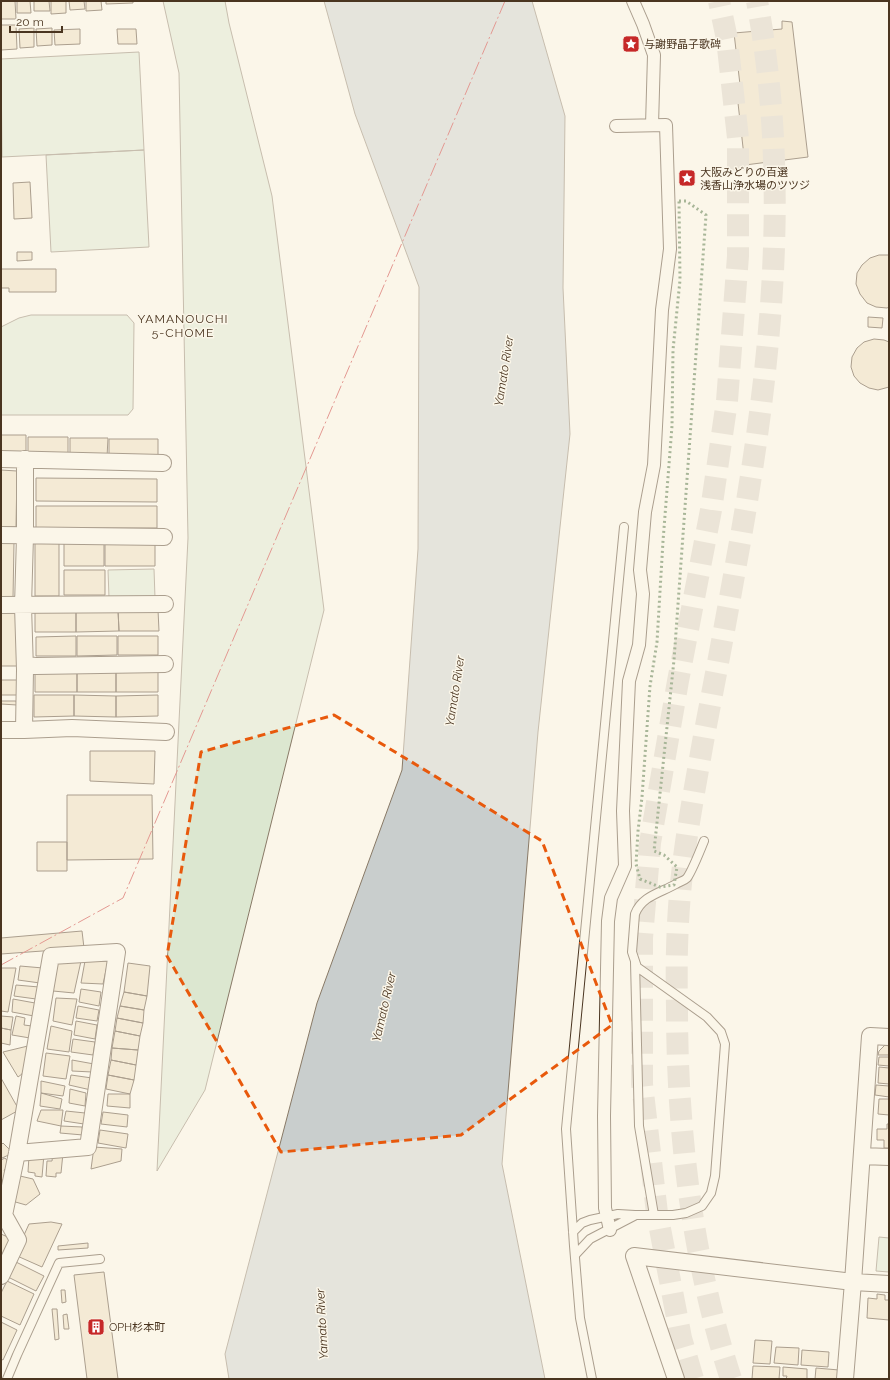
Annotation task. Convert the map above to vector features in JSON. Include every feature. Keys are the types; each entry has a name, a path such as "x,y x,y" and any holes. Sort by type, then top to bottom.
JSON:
{"street":[{"path":"633,1 654,55 652,125"},
{"path":"610,1230 605,1208 604,1116 608,921 611,898 625,866 623,811 629,681 639,645 642,594 640,570 645,512 654,465 662,310 670,249 666,125 616,126"},
{"path":"1,459 163,463"},
{"path":"24,730 25,665 22,606 25,536 25,459"},
{"path":"1,535 164,537"},
{"path":"1,605 165,604"},
{"path":"25,665 165,664"},
{"path":"1,730 72,728 166,732"},
{"path":"1,1276 18,1240 3,1214 17,1153 51,956 117,952 88,1146 17,1153"},
{"path":"845,1379 870,1036 889,1037"},
{"path":"862,1156 889,1157"},
{"path":"676,1379 634,1256 853,1282 889,1284"}],"lane":[{"path":"592,1379 580,1318 566,1129 624,527"},
{"path":"573,1232 582,1223 618,1214 654,1216 686,1213 702,1206 711,1193 715,1176 725,1044 721,1032 707,1017 637,967 632,952 635,914 637,908 641,903 653,895 666,890 686,878 704,842"},
{"path":"635,962 639,1126 654,1216"},
{"path":"575,1255 590,1239 610,1230 636,1215"},
{"path":"7,1379 16,1355 59,1263 100,1259"}],"highlighted area":[{"path":"334,715 542,841 612,1025 461,1135 281,1152 167,956 201,752"}],"green space":[{"path":"163,1 225,1 229,23 272,196 324,610 205,1090 157,1171 188,538 179,73"},
{"path":"139,52 144,150 2,157 1,59"},
{"path":"144,150 149,247 51,252 46,155"},
{"path":"31,315 127,315 134,323 133,409 128,415 1,415 1,327 19,318"},
{"path":"154,569 155,598 109,598 108,570"},
{"path":"879,1237 889,1238 889,1272 876,1271"}],"water":[{"name":"Yamato River","path":"324,1 532,1 565,116 563,288 570,434 538,732 502,1164 545,1379 229,1379 225,1354 317,1003 402,770 418,549 419,287 355,114"}],"building":[{"path":"1,1 15,1 16,19 1,19"},
{"path":"17,1 30,1 31,13 17,13"},
{"path":"34,1 49,1 50,11 34,11"},
{"path":"51,1 66,1 66,13 51,14"},
{"path":"69,1 84,1 85,9 70,10"},
{"path":"86,1 101,1 102,10 86,11"},
{"path":"106,1 133,1 133,3 106,4"},
{"path":"782,21 792,22 808,157 745,165 738,103 742,102 734,33 782,29"},
{"path":"1,25 16,25 17,49 1,50"},
{"path":"34,28 34,47 20,48 19,29"},
{"path":"52,28 52,45 37,46 36,29"},
{"path":"80,29 80,44 55,45 54,30"},
{"path":"117,29 136,29 137,44 118,44"},
{"path":"30,182 32,218 14,219 13,183"},
{"path":"17,252 32,252 32,260 17,261"},
{"path":"879,255 889,255 889,307 887,308 876,307 867,303 860,294 856,284 857,273 862,265 870,258"},
{"path":"1,269 56,269 56,292 9,292 9,288 1,288"},
{"path":"868,317 883,318 882,328 868,327"},
{"path":"874,339 889,342 889,387 878,390 869,388 860,383 854,376 851,367 852,357 857,348 864,342"},
{"path":"1,435 26,435 26,454 1,454"},
{"path":"28,437 68,437 68,456 28,455"},
{"path":"70,438 108,438 107,457 70,456"},
{"path":"109,439 158,439 158,458 109,458"},
{"path":"1,470 17,471 16,527 1,527"},
{"path":"36,478 157,479 157,502 36,501"},
{"path":"36,506 157,506 157,528 36,528"},
{"path":"35,540 59,540 59,596 35,596"},
{"path":"1,541 14,542 13,598 1,597"},
{"path":"64,542 104,542 104,566 64,566"},
{"path":"155,542 155,566 105,566 105,543"},
{"path":"64,570 105,570 105,595 64,595"},
{"path":"35,610 76,610 76,632 35,632"},
{"path":"76,610 118,610 119,631 76,632"},
{"path":"118,610 158,610 159,631 119,631"},
{"path":"1,611 18,611 18,666 1,666"},
{"path":"76,636 76,656 36,656 36,637"},
{"path":"77,636 117,636 117,655 77,656"},
{"path":"118,636 158,636 158,655 118,655"},
{"path":"35,671 77,671 77,692 35,692"},
{"path":"77,671 116,671 116,692 77,692"},
{"path":"116,671 158,671 158,692 116,692"},
{"path":"1,680 17,680 17,695 1,695"},
{"path":"34,695 74,695 74,716 34,717"},
{"path":"74,695 116,696 116,717 74,716"},
{"path":"158,695 158,716 116,717 116,696"},
{"path":"1,701 16,701 17,705 1,704"},
{"path":"90,751 155,751 154,784 90,781"},
{"path":"67,795 152,795 153,859 67,860"},
{"path":"37,842 67,842 67,871 37,871"},
{"path":"82,931 84,948 1,954 1,938"},
{"path":"58,960 81,961 74,993 53,991"},
{"path":"85,961 108,961 103,984 81,983"},
{"path":"128,963 150,966 147,996 124,992"},
{"path":"20,966 43,968 40,983 18,980"},
{"path":"1,968 16,968 8,1012 1,1011"},
{"path":"16,985 39,987 36,999 14,996"},
{"path":"81,989 101,992 99,1006 79,1002"},
{"path":"124,992 147,996 144,1010 120,1006"},
{"path":"56,998 77,999 72,1025 53,1021"},
{"path":"13,999 35,1003 34,1016 12,1012"},
{"path":"78,1006 99,1010 97,1021 76,1018"},
{"path":"120,1006 144,1010 143,1023 117,1018"},
{"path":"1,1016 13,1017 11,1030 1,1028"},
{"path":"16,1016 25,1018 24,1025 32,1026 30,1038 12,1035"},
{"path":"117,1018 143,1023 140,1036 115,1031"},
{"path":"76,1021 97,1025 95,1039 74,1035"},
{"path":"51,1026 72,1031 69,1052 47,1049"},
{"path":"1,1028 11,1030 10,1045 1,1043"},
{"path":"115,1031 140,1036 138,1050 112,1048"},
{"path":"73,1039 95,1042 93,1055 71,1052"},
{"path":"32,1045 22,1074 18,1077 3,1052"},
{"path":"885,1045 889,1046 889,1055 878,1055 879,1051"},
{"path":"112,1048 138,1050 136,1065 111,1060"},
{"path":"46,1053 70,1056 66,1079 43,1076"},
{"path":"879,1057 889,1057 889,1066 878,1065"},
{"path":"72,1060 94,1064 92,1072 72,1071"},
{"path":"111,1060 136,1065 134,1080 108,1075"},
{"path":"879,1067 889,1068 889,1084 878,1083"},
{"path":"71,1075 92,1078 91,1090 69,1085"},
{"path":"108,1075 134,1080 130,1094 106,1089"},
{"path":"1,1078 19,1110 1,1120"},
{"path":"41,1081 65,1086 63,1096 41,1093"},
{"path":"876,1085 889,1086 889,1097 875,1095"},
{"path":"70,1089 86,1093 85,1106 69,1103"},
{"path":"41,1093 62,1099 60,1109 40,1106"},
{"path":"108,1094 130,1094 130,1108 107,1106"},
{"path":"879,1099 889,1099 889,1115 878,1114"},
{"path":"41,1110 63,1110 61,1126 37,1121"},
{"path":"66,1111 85,1113 84,1124 64,1121"},
{"path":"103,1112 128,1115 127,1127 101,1124"},
{"path":"887,1124 889,1124 889,1148 884,1148 884,1140 877,1140 877,1129 887,1129"},
{"path":"61,1126 82,1127 83,1135 60,1133"},
{"path":"100,1130 128,1134 126,1148 98,1143"},
{"path":"3,1143 13,1153 2,1158 1,1145"},
{"path":"94,1147 122,1149 121,1161 91,1169"},
{"path":"53,1152 63,1153 61,1173 56,1173 56,1177 46,1176 47,1161 52,1161"},
{"path":"44,1154 42,1177 35,1176 35,1173 28,1172 29,1156"},
{"path":"5,1158 11,1165 4,1170 8,1176 1,1181 1,1160"},
{"path":"20,1176 33,1179 40,1194 26,1205 12,1201"},
{"path":"51,1222 62,1224 42,1267 15,1255 29,1224"},
{"path":"1,1234 12,1239 3,1258 1,1256"},
{"path":"88,1243 88,1248 58,1250 58,1246"},
{"path":"16,1262 44,1276 36,1291 8,1277"},
{"name":"OPH杉本町","path":"104,1272 118,1379 87,1379 74,1275"},
{"path":"7,1281 34,1294 20,1325 1,1316 1,1293"},
{"path":"61,1290 65,1290 66,1302 62,1303"},
{"path":"877,1294 885,1295 885,1300 889,1300 889,1320 867,1318 868,1298 877,1299"},
{"path":"52,1309 57,1309 59,1339 55,1340"},
{"path":"67,1314 69,1329 64,1329 63,1315"},
{"path":"1,1322 17,1330 3,1360 1,1359"},
{"path":"755,1340 772,1341 770,1364 753,1363"},
{"path":"776,1347 799,1348 798,1365 774,1363"},
{"path":"802,1350 829,1352 828,1367 801,1365"},
{"path":"753,1366 780,1367 779,1379 752,1379"},
{"path":"783,1367 807,1369 807,1379 786,1379 787,1376 783,1376"},
{"path":"816,1368 839,1370 838,1379 815,1379"}],"tunnel":[{"path":"693,1379 681,1338 657,1213 642,1084 642,938 650,843 678,681 711,510 727,401 738,256 738,138 727,39 719,1"},
{"path":"731,1379 717,1334 706,1288 689,1195 680,1101 677,957 680,891 686,840 748,494 759,424 767,354 775,213 773,142 768,72 757,1"}],"hedge":[{"path":"679,201 686,201 706,215 674,660 654,851 664,855 677,867 674,885 660,887 640,879 636,864 650,686 657,642 672,426 673,350 680,280 679,201"}],"power":[{"path":"1,965 123,898 505,1"}],"place":[{"name":"与謝野晶子歌碑","path":"631,44"},
{"name":"大阪みどりの百選 浅香山浄水場のツツジ","path":"687,178"},
{"name":"OPH杉本町","path":"96,1327"}],"district":[{"name":"YAMANOUCHI 5-CHOME","path":"183,326"}]}
